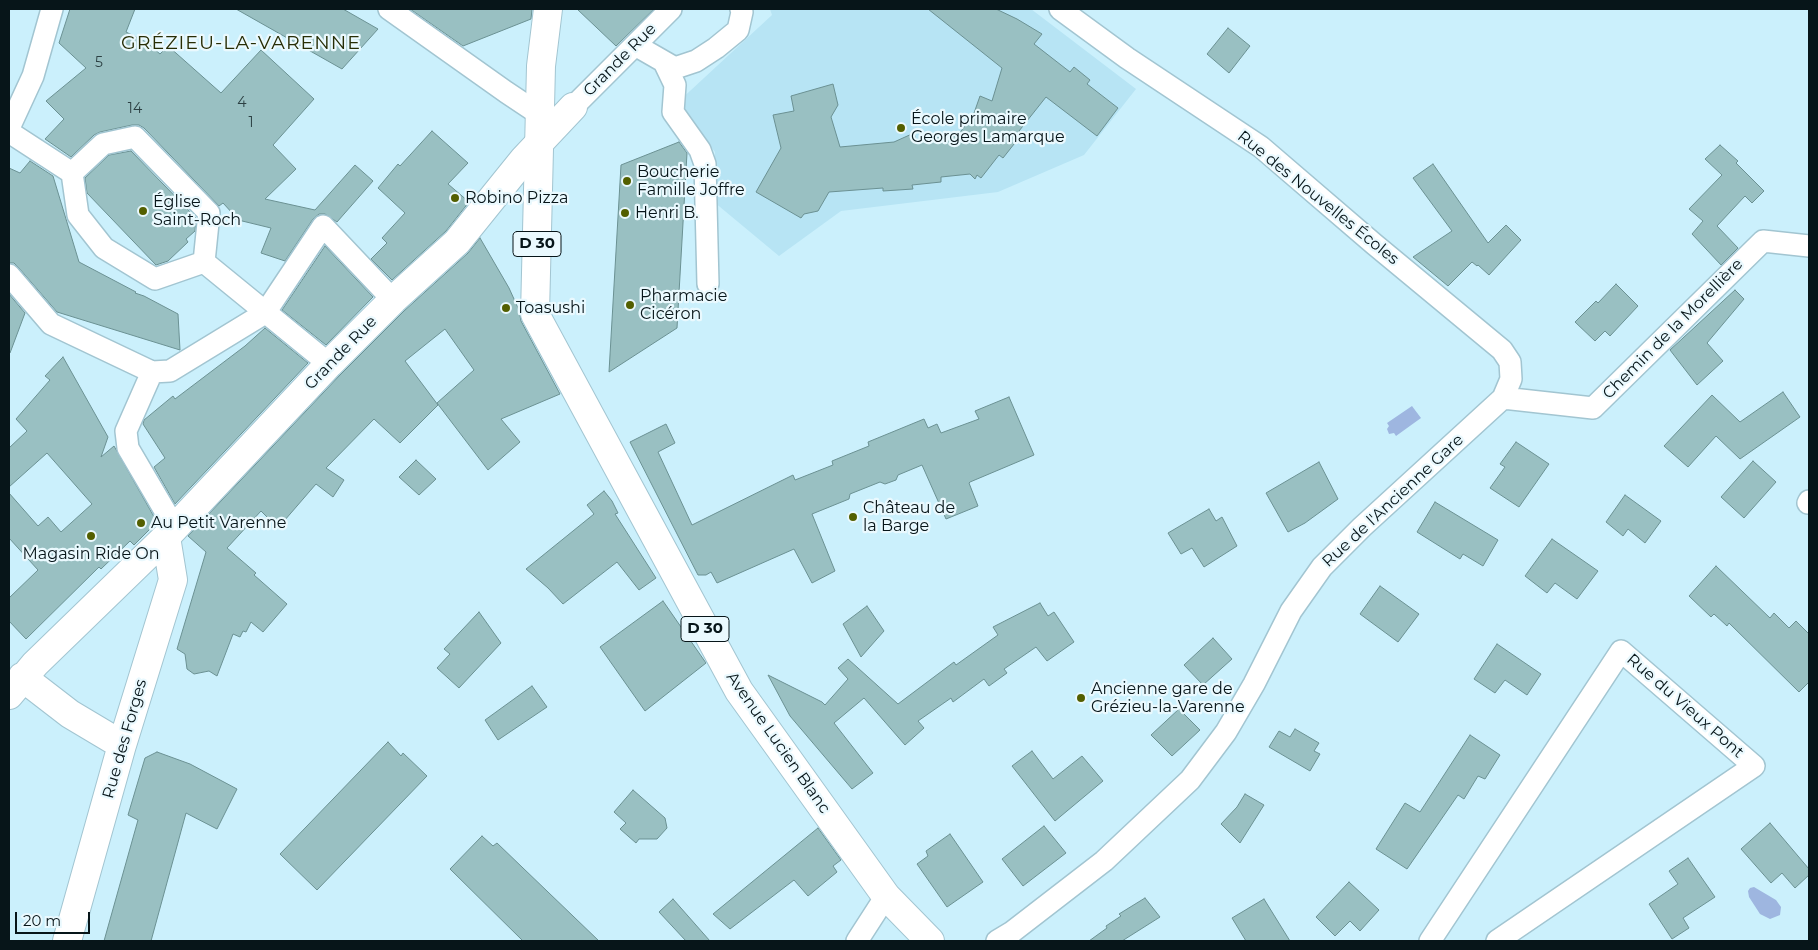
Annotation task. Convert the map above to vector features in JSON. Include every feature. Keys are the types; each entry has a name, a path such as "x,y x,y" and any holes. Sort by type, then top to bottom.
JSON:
{"street":[{"path":"9,128 33,76 52,9"},
{"path":"389,9 539,114"},
{"name":"D 30","path":"539,141 541,66 548,9"},
{"name":"Grande Rue","path":"16,686 171,532 329,364 393,300 457,242 539,141 671,9"},
{"path":"635,45 675,68 696,62 738,30 742,12 740,9"},
{"name":"Rue des Nouvelles Écoles","path":"1060,9 1127,58 1262,147 1374,244 1502,350 1510,362 1511,379 1503,398"},
{"path":"664,62 674,85 673,112 700,150 705,164 708,284"},
{"path":"9,132 72,172 78,215 104,248 155,279 204,262"},
{"path":"72,172 103,144 135,137 209,213 204,262"},
{"name":"Avenue Lucien Blanc","path":"539,141 535,314 739,691 886,896 930,941"},
{"path":"9,275 51,324 152,372 170,371 265,313 323,226 393,300"},
{"name":"Chemin de la Morellière","path":"1503,398 1592,408 1763,241 1809,246"},
{"path":"204,262 329,364"},
{"path":"152,372 126,431 128,448 171,532"},
{"name":"Rue de l'Ancienne Gare","path":"997,941 1012,932 1104,861 1190,780 1226,732 1254,684 1292,611 1322,567 1362,527 1503,398"},
{"name":"Rue des Forges","path":"67,941 122,745 173,580 171,532"},
{"name":"Rue du Vieux Pont","path":"1430,941 1621,651 1754,766 1497,941"},
{"path":"16,686 70,714 122,745"},
{"path":"856,941 886,896"}],"shaded area":[{"name":"École primaire Georges Lamarque","path":"770,9 1031,9 1136,89 1084,155 998,192 841,211 779,256 714,202 715,152 677,103 772,15"},
{"path":"1412,406 1421,418 1396,436 1394,433 1389,434 1387,423"},
{"path":"1754,887 1776,900 1781,907 1780,915 1770,919 1760,914 1749,897 1748,891"}],"building":[{"path":"70,9 135,9 126,32 146,42 160,54 168,46 221,93 261,50 314,99 273,145 296,169 265,199 315,210 355,165 373,181 337,222 325,214 319,214 313,219 285,261 261,253 271,228 234,219 234,215 223,203 219,206 139,125 100,132 94,135 71,157 45,139 64,119 46,101 86,68 59,43"},
{"path":"236,9 343,9 378,29 342,69"},
{"path":"410,9 532,9 531,19 463,46"},
{"path":"577,9 654,9 616,46"},
{"path":"928,9 996,9 1017,19 1042,34 1034,44 1070,72 1074,67 1090,80 1087,84 1118,108 1097,136 1046,97 1019,131 1022,134 1003,158 999,155 981,178 977,175 975,179 970,174 941,177 941,182 912,185 913,189 883,191 883,188 829,192 818,211 804,214 801,218 756,192 781,148 773,115 794,111 791,96 833,84 838,105 831,117 840,147 894,142 914,133 916,140 957,136 973,116 980,96 992,101 1002,68"},
{"path":"1228,28 1250,46 1229,73 1207,54"},
{"path":"432,131 468,163 448,184 469,202 446,231 392,280 371,259 387,243 382,238 405,213 378,188 398,164 400,166"},
{"path":"679,142 687,153 677,328 609,372 621,165"},
{"path":"1720,145 1738,161 1736,163 1764,191 1752,203 1745,196 1717,226 1738,248 1721,265 1692,234 1703,221 1689,209 1722,175 1705,159"},
{"name":"Église Saint-Roch","path":"131,151 196,218 195,231 186,239 188,242 168,261 156,265 87,193 85,178 109,155"},
{"path":"30,161 53,176 79,262 178,314 180,350 57,312 18,267 14,263 9,263 9,168 20,173"},
{"path":"1433,164 1488,243 1506,225 1521,240 1489,275 1472,262 1448,286 1413,257 1452,231 1413,178"},
{"path":"480,238 509,288 519,310 521,321 560,394 501,419 520,442 488,470 437,403 474,370 445,329 405,361 438,405 400,443 374,419 326,468 344,480 333,497 316,484 278,528 261,511 227,548 256,573 254,575 287,604 263,632 251,622 246,632 243,631 240,637 233,634 217,676 209,671 194,674 187,669 185,654 177,649 206,552 188,536 340,375 404,311 468,253"},
{"path":"325,246 373,297 326,345 282,310"},
{"path":"1616,284 1638,306 1610,336 1605,331 1595,341 1575,322 1596,301 1598,303"},
{"path":"1735,290 1744,299 1707,343 1723,361 1697,385 1670,350"},
{"path":"9,294 25,313 10,353 9,352"},
{"path":"265,328 308,363 175,504 154,467 165,458 143,424 144,420 173,396 175,399 245,346"},
{"path":"63,357 108,437 101,457 114,446 157,522 134,545 130,541 101,569 99,567 26,639 9,621 9,598 38,570 9,538 9,493 38,526 48,517 61,532 92,504 47,453 9,487 9,448 27,431 16,419 50,380 45,376"},
{"path":"1783,392 1800,417 1740,459 1716,436 1688,467 1664,446 1712,395 1740,422"},
{"path":"1009,397 1034,455 970,482 978,506 946,519 922,465 898,475 896,480 885,484 880,482 850,494 849,499 812,514 835,571 812,583 794,549 717,583 711,572 706,575 698,575 630,442 666,424 675,443 658,452 692,525 793,475 795,480 833,465 832,461 869,446 868,442 924,419 928,428 937,424 941,433 979,419 975,411"},
{"path":"1516,442 1549,464 1519,507 1490,488 1505,467 1500,464"},
{"path":"416,460 436,479 419,495 399,477"},
{"path":"1753,461 1776,482 1744,518 1721,497"},
{"path":"1319,462 1338,499 1305,523 1288,532 1266,493"},
{"path":"604,491 618,513 615,514 656,578 639,590 617,562 563,604 526,569 594,514 587,505"},
{"path":"1625,495 1661,521 1645,543 1628,529 1623,536 1606,522"},
{"path":"1435,502 1498,540 1483,566 1463,554 1460,559 1417,532"},
{"path":"1209,509 1216,521 1222,517 1237,546 1204,567 1192,548 1181,554 1168,533"},
{"path":"1552,539 1598,571 1577,599 1555,583 1547,593 1525,576"},
{"path":"1716,566 1770,618 1774,613 1789,628 1796,621 1809,634 1809,682 1799,692 1729,623 1727,626 1714,614 1711,617 1689,596"},
{"path":"1380,586 1419,614 1398,642 1360,614"},
{"path":"663,601 706,663 645,711 600,647"},
{"path":"1040,603 1048,616 1054,612 1074,642 1047,661 1036,647 1004,669 1007,673 989,686 984,679 953,702 951,698 918,721 924,728 905,745 864,698 834,723 873,773 852,789 790,716 768,675 825,705 848,679 838,668 848,659 898,704 954,662 956,665 998,635 993,627"},
{"path":"867,606 884,631 861,657 843,624"},
{"path":"479,612 501,643 459,688 437,668 450,654 444,649"},
{"path":"1213,638 1232,659 1203,685 1184,665"},
{"path":"1497,644 1541,674 1527,695 1505,680 1495,693 1474,679"},
{"path":"532,686 547,707 498,740 485,720"},
{"path":"1179,709 1200,730 1172,756 1151,735"},
{"path":"1295,729 1319,743 1314,751 1320,754 1310,771 1269,747 1279,731 1290,737"},
{"path":"1470,735 1500,755 1485,779 1478,776 1464,799 1458,795 1407,869 1376,849 1405,803 1420,812"},
{"path":"388,742 401,756 403,753 427,776 317,890 280,854"},
{"path":"1032,751 1053,779 1082,756 1103,781 1055,821 1012,766"},
{"path":"157,752 190,764 237,789 217,829 186,813 151,941 104,941 138,820 128,815 145,758"},
{"path":"633,790 665,818 667,828 657,839 639,839 636,843 620,829 626,823 614,812"},
{"path":"1245,794 1264,805 1240,843 1221,824 1237,807"},
{"path":"1770,823 1809,869 1809,875 1795,888 1782,873 1771,883 1741,849"},
{"path":"1044,826 1066,853 1023,886 1002,859"},
{"path":"818,828 841,860 833,866 837,872 808,896 794,880 730,929 713,914"},
{"path":"950,834 983,882 947,907 917,864 928,856 926,851"},
{"path":"482,836 493,846 497,843 599,941 523,941 450,869"},
{"path":"1688,858 1715,897 1683,918 1689,928 1672,939 1649,904 1678,884 1669,871"},
{"path":"1349,882 1379,910 1360,931 1350,921 1335,936 1316,917"},
{"path":"1145,898 1160,917 1122,941 1089,941 1121,916 1119,914"},
{"path":"673,899 710,941 686,941 659,912"},
{"path":"1264,899 1290,941 1246,941 1232,918"}],"place":[{"name":"École primaire Georges Lamarque","path":"901,128"},
{"name":"Boucherie Famille Joffre","path":"627,181"},
{"name":"Robino Pizza","path":"455,198"},
{"name":"Église Saint-Roch","path":"143,211"},
{"name":"Henri B.","path":"625,213"},
{"name":"Pharmacie Cicéron","path":"630,305"},
{"name":"Toasushi","path":"506,308"},
{"name":"Château de la Barge","path":"853,517"},
{"name":"Au Petit Varenne","path":"141,523"},
{"name":"Magasin Ride On","path":"91,536"},
{"name":"Ancienne gare de Grézieu-la-Varenne","path":"1081,698"}],"district":[{"name":"GRÉZIEU-LA-VARENNE","path":"241,43"}]}
